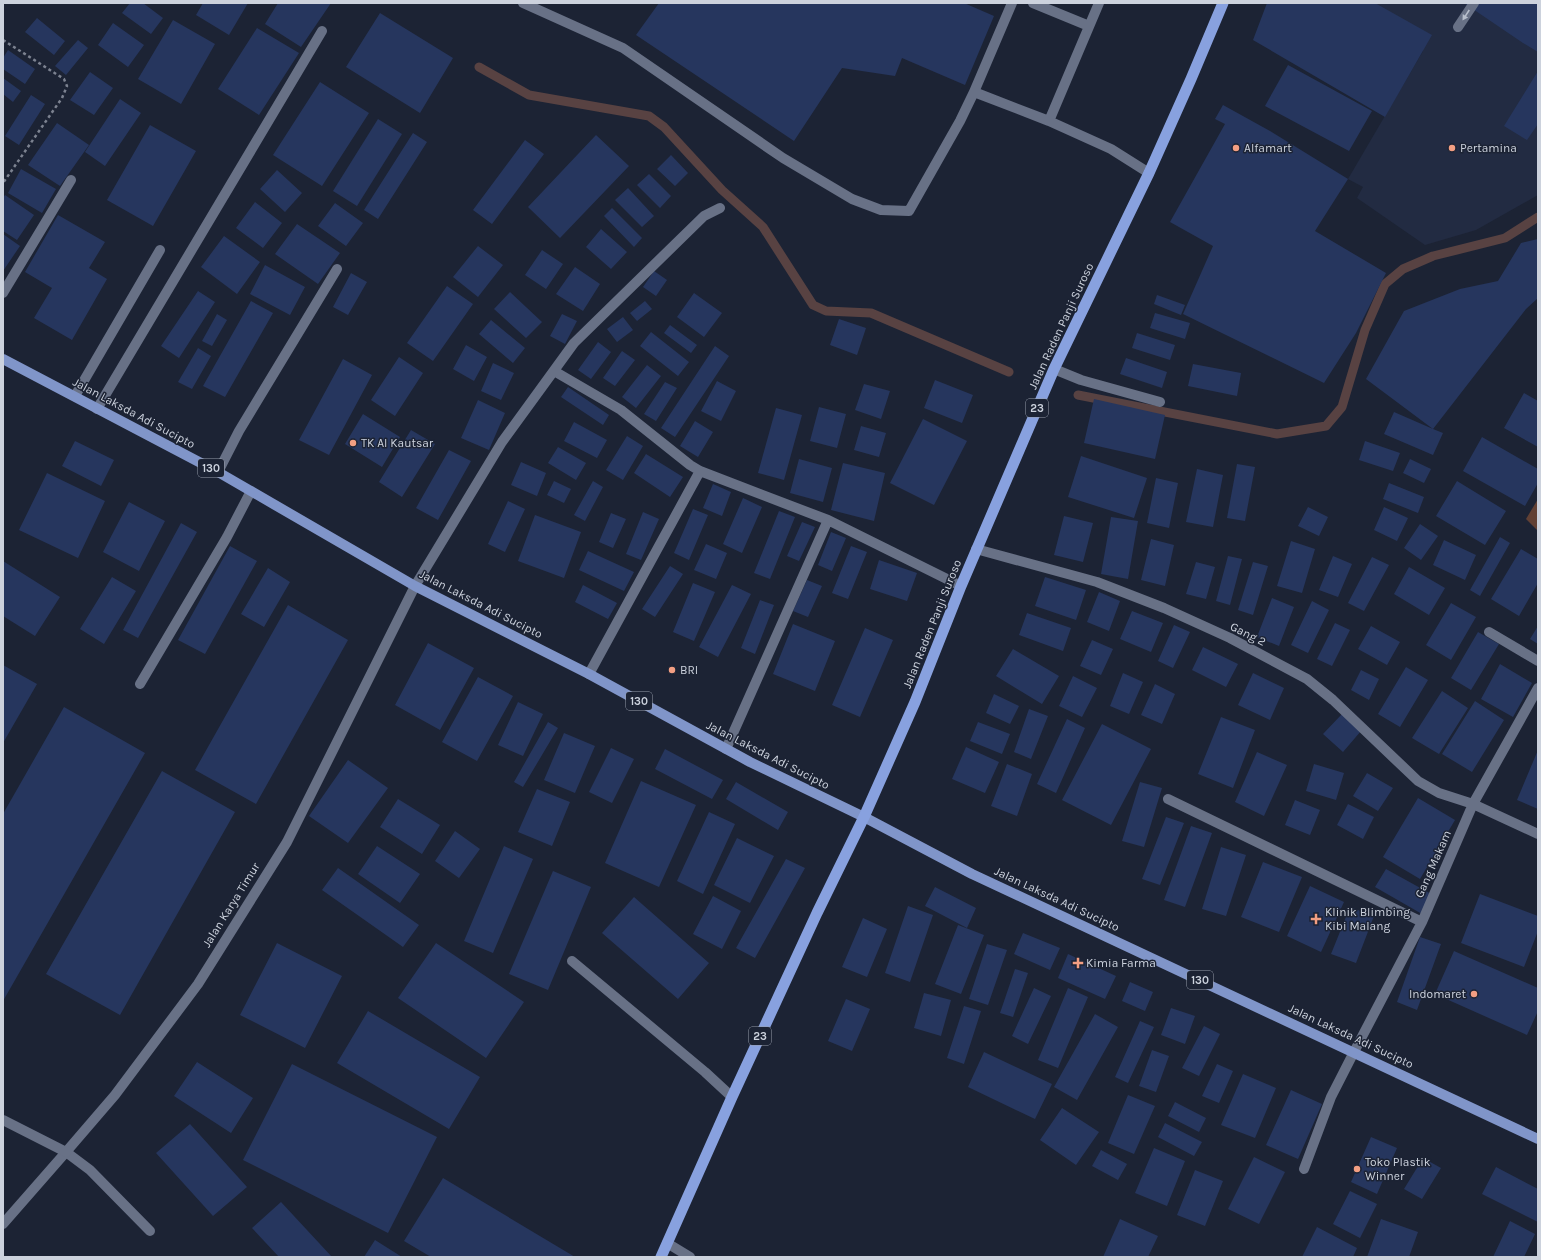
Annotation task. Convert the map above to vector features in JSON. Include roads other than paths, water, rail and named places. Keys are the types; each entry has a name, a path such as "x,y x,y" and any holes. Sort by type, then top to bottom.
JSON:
{"highway":[{"name":"Jalan Raden Panji Suroso","path":"864,817 915,702 976,549 1054,369 1149,173 1223,3"},
{"name":"23","path":"661,1257 732,1097 817,913 864,817"}],"main road":[{"name":"Jalan Laksda Adi Sucipto","path":"3,359 218,472 415,586 589,674 726,749 864,817 972,874 1538,1139"}],"street":[{"path":"523,3 623,48 784,158 852,199 881,210 909,211 960,121 1012,3"},
{"path":"1033,3 1089,26"},
{"path":"1049,121 1099,3"},
{"path":"1458,27 1474,3"},
{"path":"97,409 322,31"},
{"path":"974,92 1049,121 1111,149 1149,173"},
{"path":"3,292 71,180"},
{"name":"Jalan Karya Timur","path":"3,1224 115,1095 198,984 287,842 415,586 502,442 574,343 704,216 720,208"},
{"path":"75,396 160,250"},
{"path":"218,472 239,431 337,269"},
{"path":"1054,369 1081,380 1160,402"},
{"path":"554,371 621,410 690,465 700,471 828,520 961,586"},
{"path":"589,674 700,471"},
{"path":"140,684 227,537 251,491"},
{"path":"726,749 828,520"},
{"name":"Gang 2","path":"976,549 1097,582 1164,608 1230,638 1307,679 1333,700 1418,781 1439,792 1473,804 1538,834"},
{"path":"1489,632 1538,661"},
{"name":"Gang Makam","path":"1304,1169 1331,1097 1422,922 1473,804 1538,688"},
{"path":"1168,799 1422,922"},
{"path":"572,961 705,1072 732,1097"},
{"path":"3,1120 66,1152 90,1170 150,1231"},
{"path":"667,1243 690,1257"}],"waterway":[{"path":"479,67 529,95 649,116 664,127 722,190 763,227 813,305 826,311 871,313 1009,372"},
{"path":"1078,395 1277,434 1326,426 1342,407 1365,330 1385,284 1403,269 1433,256 1505,238 1538,217"}],"place":[{"name":"Alfamart","path":"1236,148"},
{"name":"Pertamina","path":"1452,148"},
{"name":"TK Al Kautsar","path":"353,443"},
{"name":"BRI","path":"672,670"},
{"name":"Klinik Blimbing Kibi Malang","path":"1316,919"},
{"name":"Kimia Farma","path":"1078,963"},
{"name":"Indomaret","path":"1474,994"},
{"name":"Toko Plastik Winner","path":"1357,1169"}]}
